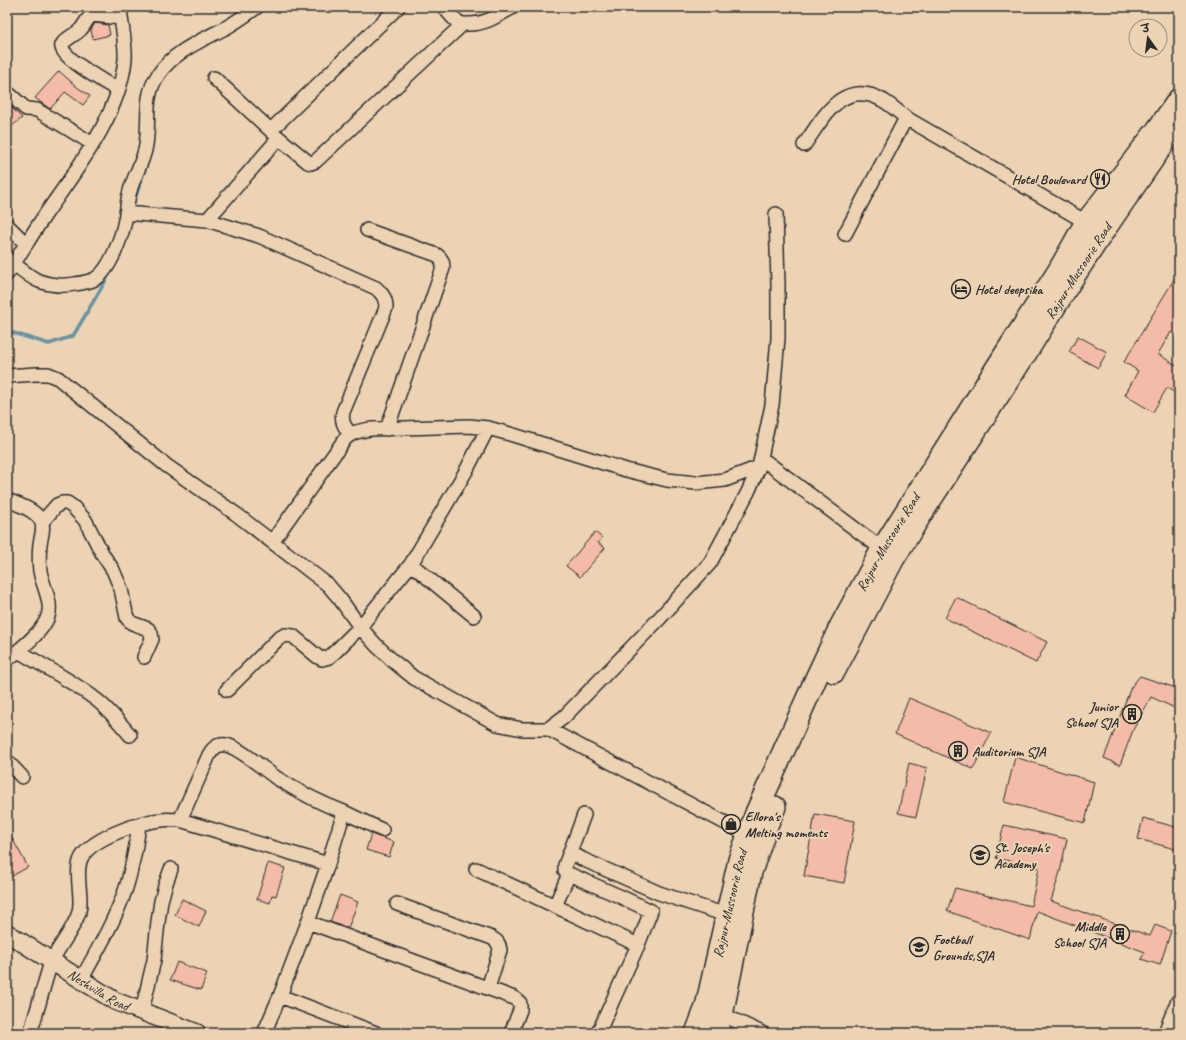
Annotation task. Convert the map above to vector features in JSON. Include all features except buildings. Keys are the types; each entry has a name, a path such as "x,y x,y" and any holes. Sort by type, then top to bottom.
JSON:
{"main road":[{"name":"Rajpur-Mussoorie Road","path":"696,1033 714,1018 751,872 768,825 826,688 893,560 1071,281 1094,227 1179,99"},
{"name":"Rajpur-Mussoorie Road","path":"714,1018 726,915 738,860 756,813 840,627 882,549 1059,270 1179,122"}],"street":[{"path":"118,90 75,63 64,54 62,50 61,47 64,42 81,29 92,15 120,13 125,58 118,90 93,144 10,269 39,281 58,285 85,282 96,278 104,272 114,254 124,224 132,213 130,190 144,155 146,145 148,96 158,74 181,52 196,42 229,26 257,7"},
{"path":"207,220 275,134 398,7"},
{"path":"444,7 453,17 463,24 476,24 493,19 513,7"},
{"path":"214,78 275,134 311,163 314,162 463,24"},
{"path":"7,92 26,109 37,110 93,144"},
{"path":"804,144 834,104 846,96 866,94 883,101 906,118 1094,227"},
{"path":"845,234 906,118"},
{"path":"132,213 207,220 259,236 376,288 381,293 385,298 386,308 343,412 343,425 350,434"},
{"path":"548,729 564,717 710,564 748,492 760,462 772,405 778,338 776,214"},
{"path":"7,225 26,244"},
{"path":"367,230 437,255 443,262 443,268 387,429"},
{"path":"7,376 48,374 58,378 167,466 236,514 328,585 360,627 376,645 414,678 497,724 522,730 548,729 748,835"},
{"path":"272,542 345,439 350,434 359,431 469,426 488,428 626,470 667,480 696,483 725,480 760,462"},
{"path":"227,690 278,639 285,635 293,636 322,659 333,654 360,627 411,564 466,471 488,428"},
{"path":"760,462 882,549"},
{"path":"7,500 32,511 42,522 43,534 40,543 40,572 47,593 50,610 46,622 32,638 7,660"},
{"path":"42,522 57,506 62,503 67,503 85,520 103,555 113,570 121,589 128,618 132,623 148,629 151,633 152,639 144,657"},
{"path":"411,564 474,616"},
{"path":"18,651 95,698 130,735"},
{"path":"180,820 212,749 218,745 226,745 235,749 299,792 326,806 344,812 382,830"},
{"path":"7,761 22,777"},
{"path":"264,1033 280,996 308,922 344,812"},
{"path":"584,815 565,865 565,871 568,874 651,910"},
{"path":"30,1033 52,962 73,926 79,911 80,891 78,874 80,860 89,848 103,839 139,825 161,820 180,820 328,864"},
{"path":"81,980 110,926 125,891 135,852 139,825"},
{"path":"570,852 582,859 659,893 726,915"},
{"path":"142,1012 154,960 158,922 165,886 171,869"},
{"path":"476,869 638,945"},
{"path":"555,906 568,874"},
{"path":"598,1033 638,945 659,893"},
{"path":"397,904 497,940 500,944 500,950 488,988"},
{"path":"308,922 514,998 520,1003 520,1010 511,1033"},
{"name":"Neshvilla Road","path":"7,933 115,1001 197,1033"},
{"path":"280,996 376,1033"},
{"path":"1167,1033 1179,1003"},
{"path":"714,1018 762,1033"}],"waterway":[{"path":"133,205 145,169"},
{"path":"7,331 49,344 73,336 109,273"}],"place":[{"name":"Hotel Boulevard","path":"1100,179"},
{"name":"Hotel deepsika","path":"961,289"},
{"name":"Junior School SJA","path":"1132,714"},
{"name":"Auditorium SJA","path":"958,751"},
{"name":"Ellora's Melting moments","path":"731,824"},
{"name":"St. Joseph's Academy","path":"980,855"},
{"name":"Middle School SJA","path":"1120,934"},
{"name":"Football Grounds,SJA","path":"919,947"}]}
